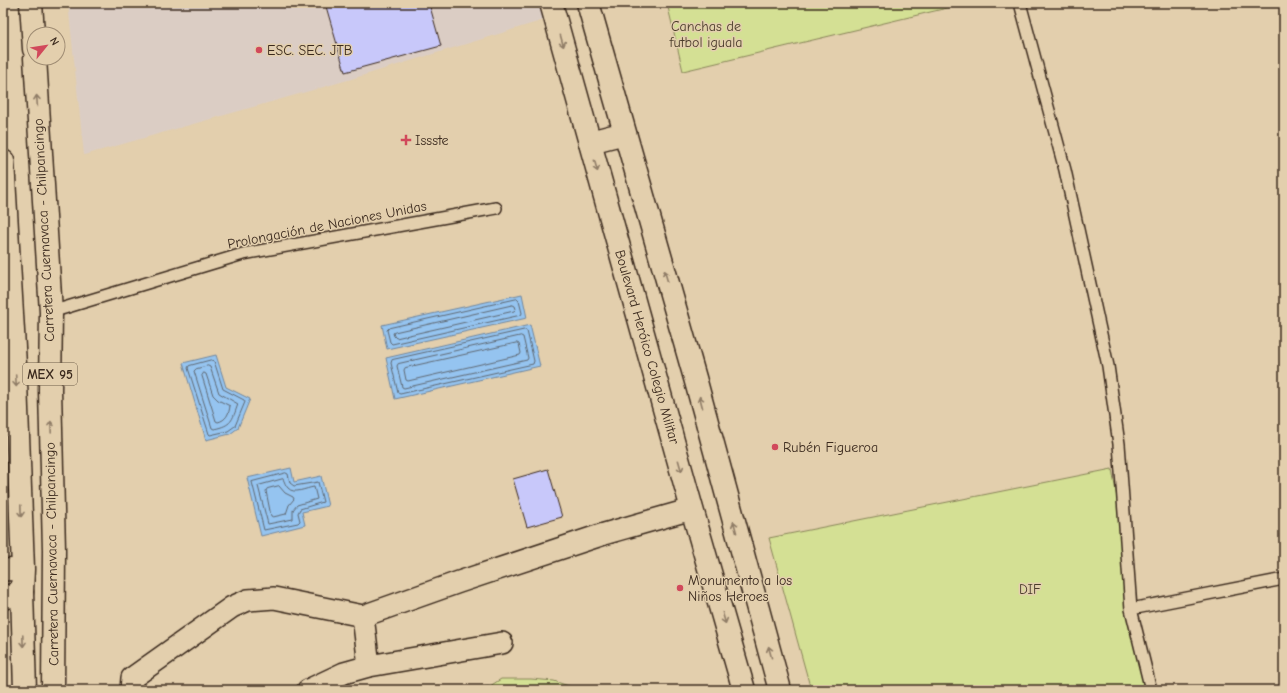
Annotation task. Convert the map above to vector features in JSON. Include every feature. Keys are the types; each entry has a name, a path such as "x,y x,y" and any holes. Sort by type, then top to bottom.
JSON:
{"main road":[{"path":"31,3 32,26"},
{"name":"Boulevard Heróico Colegio Militar","path":"551,3 744,690"},
{"path":"588,3 693,371 780,690"},
{"name":"Carretera Cuernavaca - Chilpancingo","path":"36,66 51,312 50,390 54,550 53,690"},
{"path":"590,142 625,133"},
{"name":"Carretera Cuernavaca - Chilpancingo","path":"3,161 4,208 16,382 12,595 25,690"}],"street":[{"path":"130,690 132,678 232,607 248,600 274,598 363,616 459,582 604,534 692,509"},
{"path":"363,616 369,666"},
{"path":"308,690 344,673 369,666 502,643"}],"lane":[{"path":"1020,3 1065,170 1108,366 1119,444 1131,609 1151,690"},
{"name":"Prolongación de Naciones Unidas","path":"51,312 243,254 496,208"},
{"path":"1131,609 1284,579"}],"shaded area":[{"name":"ESC. SEC. JTB","path":"68,3 539,3 544,20 348,80 84,155"}],"green space":[{"name":"Canchas de futbol iguala","path":"667,3 968,3 683,71"},
{"name":"DIF","path":"1112,469 1150,690 811,690 769,538"},
{"path":"501,679 554,681 580,690 471,690 490,686"}],"water":[{"path":"522,294 527,318 387,349 382,325"},
{"path":"530,325 540,366 395,399 386,358"},
{"path":"216,355 226,387 250,399 238,428 230,434 206,440 183,363"},
{"path":"291,468 294,482 321,476 328,506 302,512 305,525 261,536 247,478"}],"building":[{"path":"325,3 429,3 441,46 345,72"},
{"path":"548,469 562,517 527,527 513,479"},
{"path":"3,511 5,511 5,556 3,556"}],"place":[{"name":"ESC. SEC. JTB","path":"259,50"},
{"name":"Issste","path":"406,140"},
{"name":"Rubén Figueroa","path":"775,447"},
{"name":"Monumento a los Niños Heroes","path":"680,588"}]}
